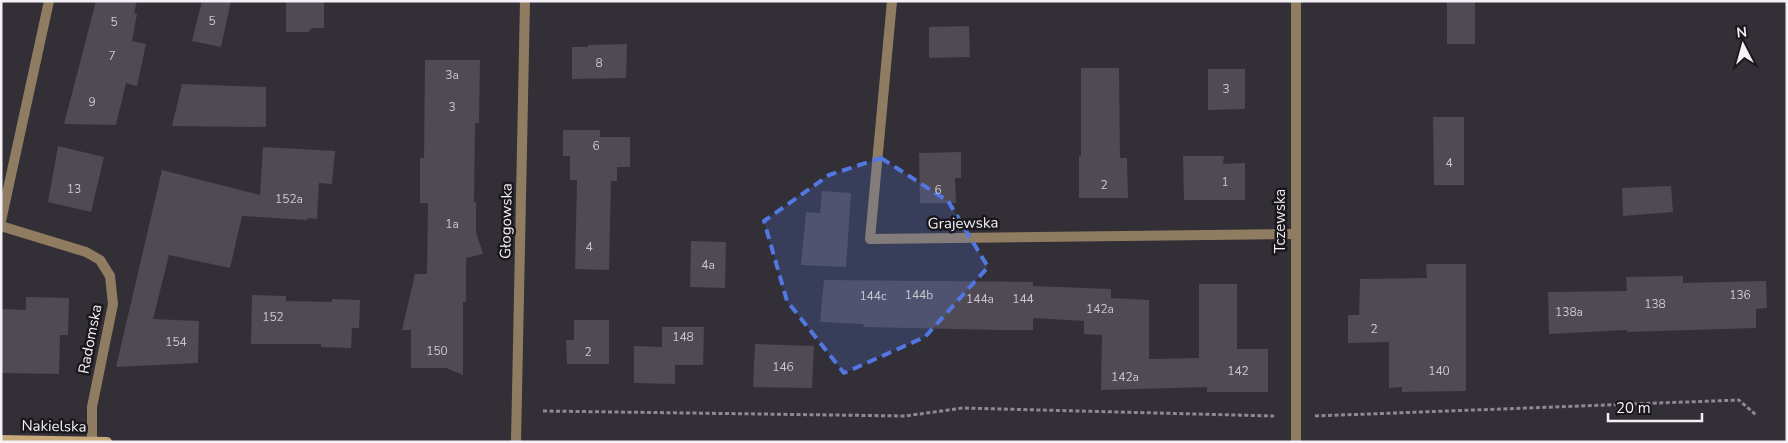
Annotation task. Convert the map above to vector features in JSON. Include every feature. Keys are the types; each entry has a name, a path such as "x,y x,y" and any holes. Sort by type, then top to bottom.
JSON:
{"main road":[{"name":"Nakielska","path":"1,440 107,442"}],"street":[{"path":"1,221 49,1"},
{"name":"Głogowska","path":"516,442 525,1"},
{"name":"Grajewska","path":"892,1 870,239 1295,234"},
{"name":"Tczewska","path":"1296,1 1296,442"},
{"name":"Radomska","path":"1,226 86,252 100,260 110,276 113,304 92,407 92,442"}],"path":[{"path":"543,411 905,416 963,408 1296,417 1739,400 1756,415"}],"highlighted area":[{"path":"881,158 948,201 988,267 925,337 844,373 787,301 764,221 829,175"}],"building":[{"path":"96,1 137,1 134,13 137,14 132,41 146,44 137,86 126,83 116,125 64,124"},
{"path":"202,1 231,1 221,47 192,41"},
{"path":"286,1 324,1 324,28 312,28 308,32 286,32"},
{"path":"1447,1 1475,1 1475,44 1447,44"},
{"path":"969,26 970,57 929,58 929,27"},
{"path":"627,44 626,78 572,79 572,47"},
{"path":"425,60 480,60 479,123 475,123 474,202 476,202 476,232 483,254 466,258 466,302 463,302 463,375 446,368 411,368 411,330 402,330 415,274 427,274 428,203 420,203 420,158 424,158"},
{"path":"1081,68 1119,68 1120,158 1127,158 1128,198 1079,198"},
{"path":"1208,69 1245,69 1245,109 1208,110"},
{"path":"182,84 266,87 266,127 172,126"},
{"path":"1433,117 1464,117 1464,185 1434,185"},
{"path":"563,130 600,130 600,137 630,137 630,167 617,167 617,181 611,181 609,270 575,269 577,180 570,180 570,156 563,156"},
{"path":"58,146 104,157 91,212 48,202"},
{"path":"263,147 335,151 332,184 319,183 317,219 242,216 230,268 169,255 153,319 199,321 198,363 116,367 162,170 260,195"},
{"path":"961,152 961,178 955,178 956,203 920,203 919,153"},
{"path":"1183,156 1224,156 1223,164 1245,163 1245,200 1184,200"},
{"path":"1671,186 1673,212 1623,216 1622,188"},
{"path":"822,191 851,193 846,267 801,265 806,212 820,213"},
{"path":"691,241 726,242 725,288 690,287"},
{"path":"1426,264 1466,264 1466,391 1402,392 1402,387 1389,388 1389,342 1348,343 1348,315 1359,315 1360,279 1427,278"},
{"path":"1683,276 1683,283 1766,281 1767,308 1756,309 1756,328 1627,332 1627,330 1549,334 1548,292 1627,291 1626,277"},
{"path":"824,280 1033,282 1033,286 1111,289 1111,298 1149,300 1149,359 1199,358 1199,284 1237,284 1237,349 1268,349 1268,392 1207,392 1207,387 1101,390 1102,335 1084,334 1084,321 1033,318 1033,330 863,327 864,324 820,322"},
{"path":"252,295 286,296 286,301 332,302 332,299 360,300 359,328 352,328 351,348 321,347 321,344 251,344"},
{"path":"26,297 69,298 68,335 60,335 59,374 1,373 1,309 26,310"},
{"path":"574,320 609,320 609,364 567,364 566,340 574,340"},
{"path":"662,327 704,327 703,365 675,365 675,384 634,383 634,346 662,347"},
{"path":"755,344 814,346 812,388 753,387"}]}
